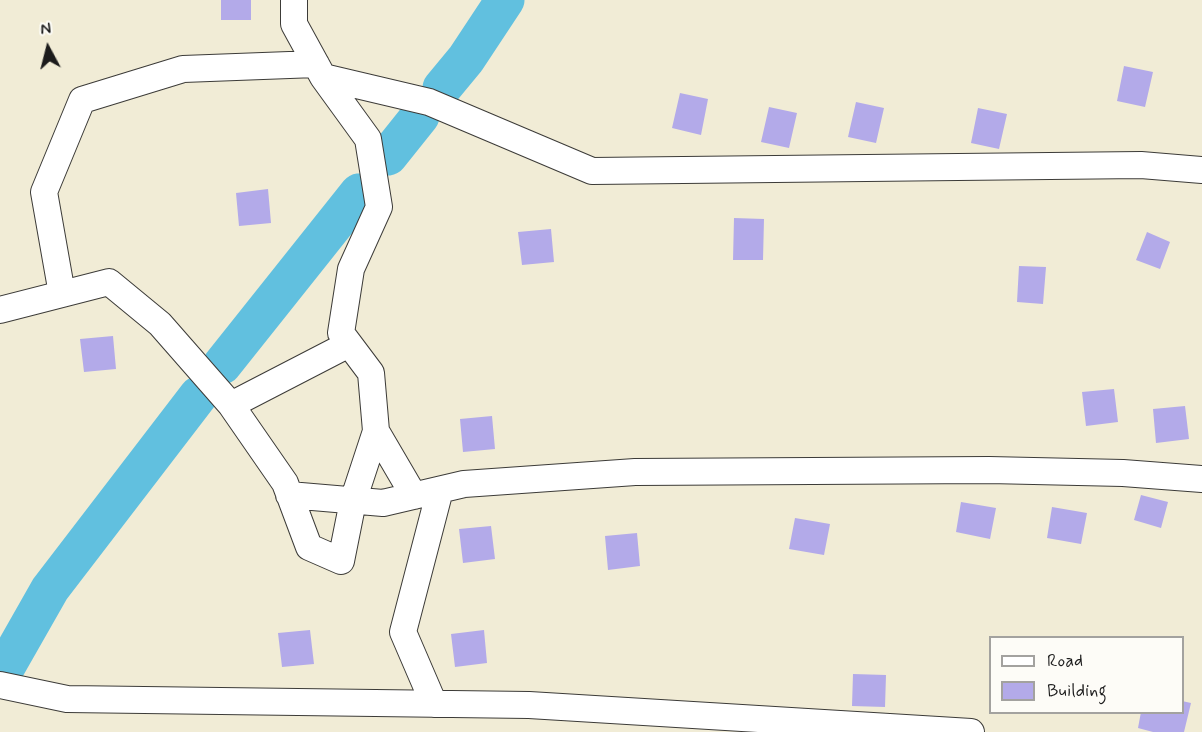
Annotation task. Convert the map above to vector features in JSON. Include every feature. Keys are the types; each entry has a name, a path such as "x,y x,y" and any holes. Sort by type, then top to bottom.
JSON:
{"street":[{"path":"0,310 109,282 160,324 231,405 285,483 309,547 341,561 353,501 376,431 371,373 341,333 351,269 379,207 368,139 319,70 294,12"},
{"path":"62,294 44,192 82,100 183,69 319,70 429,102 592,171 1141,165 1202,170"},
{"path":"231,405 349,344"},
{"path":"376,431 414,496"},
{"path":"289,495 383,503 464,484 635,472 989,470 1123,473 1202,479"},
{"path":"434,704 403,632 440,490"},
{"path":"0,685 67,699 529,705 972,732"}],"building":[{"path":"221,0 251,0 251,20 221,20"},
{"path":"1124,66 1153,72 1145,107 1117,101"},
{"path":"680,93 708,99 701,135 672,128"},
{"path":"856,102 884,108 876,143 848,137"},
{"path":"769,107 797,113 789,148 761,142"},
{"path":"978,108 1007,114 999,149 971,143"},
{"path":"268,189 271,223 239,226 236,193"},
{"path":"734,218 764,219 763,260 733,260"},
{"path":"551,229 554,262 522,265 518,232"},
{"path":"1147,232 1170,242 1160,269 1136,260"},
{"path":"1019,266 1046,267 1043,304 1017,302"},
{"path":"113,336 116,369 84,372 80,339"},
{"path":"1114,389 1118,422 1086,426 1082,392"},
{"path":"1185,406 1189,439 1156,443 1153,409"},
{"path":"492,416 495,449 463,452 460,419"},
{"path":"1141,495 1168,502 1161,528 1134,520"},
{"path":"961,502 996,508 990,539 956,532"},
{"path":"1052,507 1087,513 1081,544 1047,538"},
{"path":"795,518 830,524 824,555 789,549"},
{"path":"491,526 495,559 463,563 459,529"},
{"path":"637,533 640,566 608,570 605,536"},
{"path":"310,630 314,664 282,667 278,633"},
{"path":"484,630 487,663 455,667 451,634"},
{"path":"853,674 886,675 885,707 852,706"},
{"path":"1184,701 1191,703 1184,732 1153,732 1138,728 1141,714 1184,714"}],"waterway":[{"path":"442,88 466,59 505,0"},
{"path":"388,156 420,116"},
{"path":"222,365 359,193"},
{"path":"5,668 50,589 198,396"}]}
